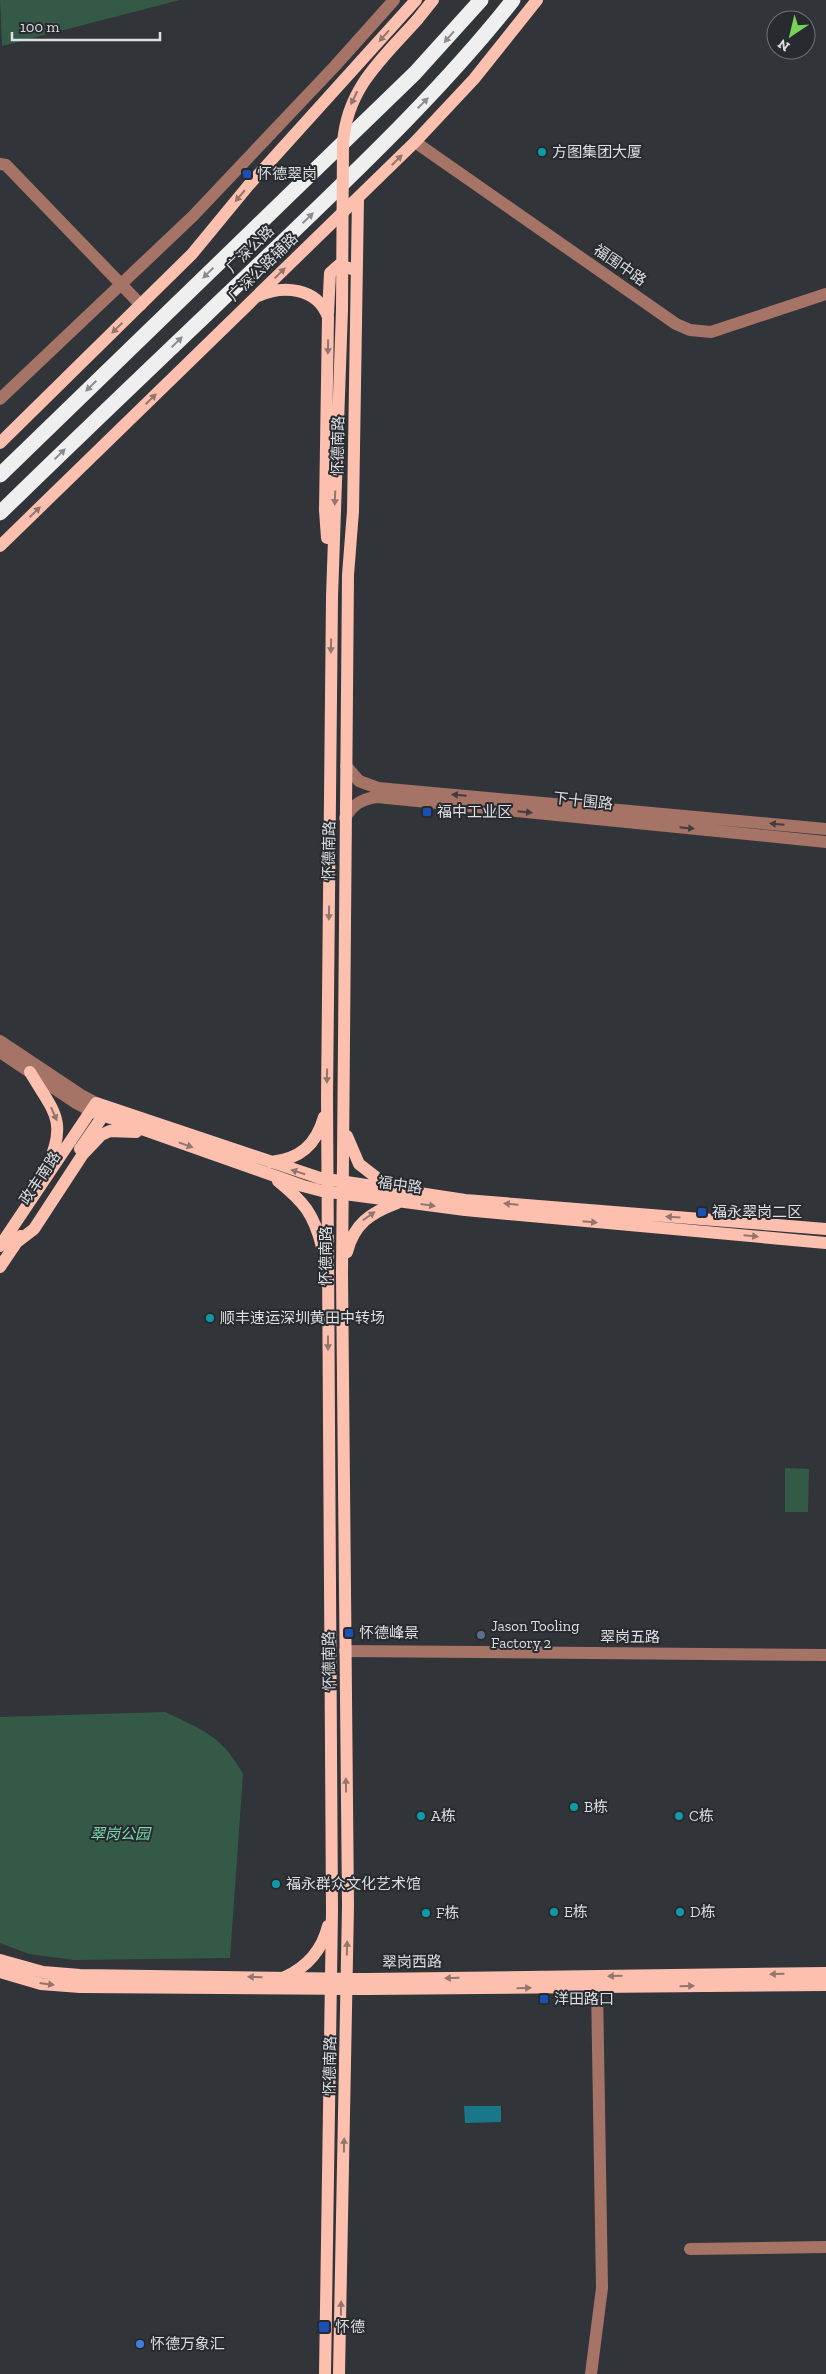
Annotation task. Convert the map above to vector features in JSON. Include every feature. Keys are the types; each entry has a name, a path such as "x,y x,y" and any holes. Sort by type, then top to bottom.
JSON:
{"highway":[{"name":"广深公路","path":"0,475 415,73 481,0"},
{"name":"广深公路","path":"0,513 340,186 435,91 513,0"}],"main road":[{"path":"0,443 192,254 248,186 416,0"},
{"name":"怀德南路","path":"325,2374 332,1911 327,1098 332,597 342,309 343,143 346,120 353,99 364,81 433,0"},
{"name":"广深公路辅路","path":"0,546 415,142 474,79 537,0"},
{"name":"怀德南路","path":"339,2374 347,1984 342,1112 348,576 353,511 358,198"},
{"name":"怀德南路","path":"332,597 325,510 328,280 332,269 339,265 350,267 354,273 356,283"},
{"path":"253,298 276,290 292,289 303,292 321,304 328,317"},
{"path":"30,1072 57,1118 58,1127 58,1142 32,1198"},
{"path":"327,1098 319,1132 308,1148 269,1168 301,1201 312,1216 327,1269"},
{"name":"福中路","path":"100,1109 158,1135 327,1186 399,1202 464,1210 826,1243"},
{"name":"福中路","path":"100,1109 269,1168"},
{"name":"政丰南路","path":"0,1246 32,1198 100,1109"},
{"name":"政丰南路","path":"0,1267 100,1109"},
{"path":"342,1112 350,1149 358,1164 373,1177 392,1189"},
{"path":"17,1242 34,1229 83,1154 101,1136 110,1131 158,1135"},
{"name":"福中路","path":"342,1188 392,1189 465,1200 826,1229"},
{"path":"342,1274 350,1241 357,1226 369,1215 399,1202"},
{"path":"283,1978 298,1971 312,1958 324,1938 332,1911"},
{"name":"翠岗西路","path":"0,1960 43,1972 80,1975 283,1978 331,1984"},
{"name":"翠岗西路","path":"0,1972 41,1984 80,1987 331,1984 597,1987 826,1985"},
{"name":"翠岗西路","path":"347,1984 826,1973"}],"street":[{"path":"0,399 193,216 394,0"},
{"name":"福围中路","path":"415,142 669,318 690,330 712,332 826,294"},
{"path":"0,164 6,165 141,305"},
{"name":"下十围路","path":"346,766 359,781 378,788 826,829"},
{"name":"下十围路","path":"346,818 351,808 358,802 377,797 826,842"},
{"name":"福中路","path":"0,1041 100,1109"},
{"name":"福中路","path":"0,1052 30,1072 100,1109"},
{"name":"翠岗五路","path":"345,1651 826,1654"},
{"path":"591,2374 602,2288 597,1987"},
{"path":"690,2249 826,2248"}],"green space":[{"path":"0,0 180,0 2,46"},
{"path":"785,1468 809,1469 808,1512 785,1512"},
{"name":"翠岗公园","path":"165,1712 201,1730 219,1742 243,1774 230,1958 74,1960 29,1954 0,1943 0,1717"}],"water":[{"path":"464,2106 501,2106 501,2122 465,2123"}],"place":[{"name":"方图集团大厦","path":"542,152"},
{"name":"怀德翠岗","path":"247,174"},
{"name":"福中工业区","path":"427,812"},
{"name":"福永翠岗二区","path":"702,1212"},
{"name":"顺丰速运深圳黄田中转场","path":"210,1318"},
{"name":"怀德峰景","path":"349,1633"},
{"name":"Jason Tooling Factory 2","path":"481,1635"},
{"name":"B栋","path":"574,1807"},
{"name":"A栋","path":"421,1816"},
{"name":"C栋","path":"679,1816"},
{"name":"福永群众文化艺术馆","path":"276,1884"},
{"name":"E栋","path":"554,1912"},
{"name":"D栋","path":"680,1912"},
{"name":"F栋","path":"426,1913"},
{"name":"洋田路口","path":"544,1999"},
{"name":"怀德","path":"324,2327"},
{"name":"怀德万象汇","path":"140,2344"}]}
